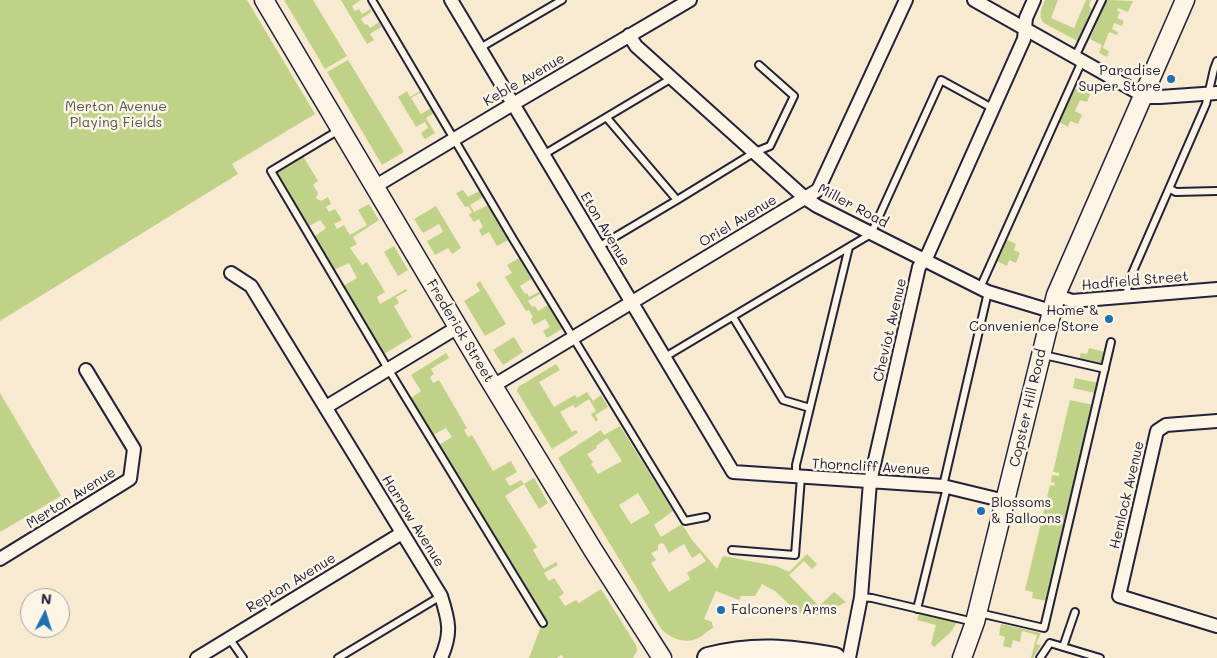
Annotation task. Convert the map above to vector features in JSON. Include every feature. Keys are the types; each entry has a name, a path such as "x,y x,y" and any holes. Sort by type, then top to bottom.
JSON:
{"main road":[{"name":"Frederick Street","path":"264,0 458,327 593,550 662,658"},
{"name":"Copster Hill Road","path":"962,658 976,618 1006,501 1053,303 1185,0"},
{"path":"708,658 737,651 758,650 835,658"}],"street":[{"name":"Eton Avenue","path":"451,0 733,472"},
{"name":"Keble Avenue","path":"374,187 690,0"},
{"name":"Oriel Avenue","path":"494,386 819,188 906,0"},
{"path":"974,0 1150,97 1160,98 1213,93"},
{"name":"Cheviot Avenue","path":"849,658 860,597 870,482 920,267 1024,39 1026,18 1034,0"},
{"name":"Miller Road","path":"629,36 636,46 805,198 822,209 984,290 1053,303"},
{"name":"Harrow Avenue","path":"231,273 251,286 441,596 448,618 449,634 441,658"},
{"name":"Hadfield Street","path":"1053,303 1217,290"},
{"path":"326,407 458,327"},
{"name":"Merton Avenue","path":"0,559 130,478 134,449 86,370"},
{"name":"Hemlock Avenue","path":"1217,421 1166,425 1158,431 1119,596 1217,626"},
{"name":"Thorncliff Avenue","path":"733,472 945,486 1006,501"},
{"name":"Repton Avenue","path":"197,658 402,533"}],"lane":[{"path":"372,0 573,338 685,521 706,517"},
{"path":"480,48 562,0"},
{"path":"918,609 945,486 984,290 1102,0"},
{"path":"1128,297 1127,285 1206,104 1213,93 1214,69 1217,61"},
{"path":"598,247 755,152 770,146 794,96 759,65"},
{"path":"543,155 672,78"},
{"path":"665,358 872,234 940,80 992,108"},
{"path":"607,118 678,200"},
{"path":"340,129 271,171 389,370 543,623"},
{"path":"1170,189 1176,192 1217,191"},
{"path":"732,550 795,555 798,477 796,465 849,247"},
{"path":"733,317 783,400 810,408"},
{"path":"860,597 918,609 1044,628 1111,342"},
{"path":"1040,354 1105,369"},
{"path":"338,658 441,596"},
{"path":"1063,647 1075,612"},
{"path":"229,638 243,658"},
{"path":"1040,658 1050,643 1100,658"}],"green space":[{"name":"Merton Avenue Playing Fields","path":"0,0 247,0 315,114 232,164 238,174 0,321"},
{"path":"284,0 313,0 347,56 325,69"},
{"path":"341,0 361,0 352,6 355,11 359,9 362,14 371,9 371,12 361,19 370,28 379,22 381,27 370,34 374,40 367,44"},
{"path":"1045,0 1058,0 1051,18 1074,28 1086,0 1091,0 1089,5 1093,12 1079,42 1044,23 1040,15"},
{"path":"1107,0 1133,1 1128,12 1118,8 1117,11 1120,12 1117,18 1124,21 1122,26 1114,23 1112,29 1118,32 1117,35 1109,32 1103,48 1109,51 1107,57 1099,53 1102,45 1090,39"},
{"path":"348,60 404,152 382,165 327,72"},
{"path":"1085,80 1088,81 1085,89 1091,92 1087,102 1080,100 1075,111 1082,115 1078,124 1070,121 1068,127 1059,122 1074,88 1081,91"},
{"path":"407,91 410,97 421,92 411,98 421,114 431,108 434,113 426,118 435,133 425,139 421,133 428,128 425,122 416,127 398,97"},
{"path":"303,156 318,181 313,185 318,193 316,198 321,201 328,197 331,204 326,207 329,212 335,209 342,220 334,224 337,229 344,225 350,235 367,225 358,210 369,204 379,220 353,237 357,244 350,248 362,265 367,262 385,292 377,297 380,304 406,289 407,291 396,297 399,303 394,306 412,337 384,354 343,286 357,278 349,263 334,270 314,237 326,228 320,220 309,226 276,173"},
{"path":"463,190 468,197 479,191 483,197 470,205 474,212 488,205 508,240 497,246 489,232 482,236 479,230 483,227 479,219 474,222 469,215 472,212 468,206 465,207 456,193"},
{"path":"436,206 461,248 452,254 448,248 435,255 427,241 443,232 439,224 423,233 414,219"},
{"path":"1007,240 1016,244 1014,250 1020,253 1016,263 1009,260 1007,266 997,261"},
{"path":"394,246 408,270 398,276 384,252"},
{"path":"519,258 531,279 520,286 529,297 539,292 540,294 528,301 538,311 548,305 562,329 547,338 543,331 550,327 545,319 534,325 531,319 533,317 529,310 526,311 505,277 512,273 507,265"},
{"path":"480,281 506,324 485,336 464,301 480,291 476,284"},
{"path":"514,337 523,352 503,365 493,350"},
{"path":"1089,348 1105,352 1102,363 1079,360 1081,353 1087,354"},
{"path":"446,353 449,358 431,369 434,374 430,377 433,383 439,380 467,428 464,430 468,437 472,435 493,471 511,461 517,472 505,479 510,486 521,480 524,484 505,496 537,547 533,550 544,569 556,562 558,565 544,573 549,581 554,578 564,593 559,597 565,606 576,600 579,603 601,589 636,645 637,651 633,658 564,658 561,655 557,658 529,658 541,626 546,622 439,445 452,437 446,428 433,435 411,398 421,391 411,375"},
{"path":"556,364 560,370 539,382 554,407 575,395 577,398 587,392 593,401 601,395 608,407 595,415 598,420 596,422 591,414 596,411 589,399 575,408 573,405 560,412 572,432 576,430 578,433 552,449 517,391 518,387"},
{"path":"1075,378 1098,383 1095,393 1073,388"},
{"path":"0,393 61,496 0,532"},
{"path":"1070,400 1093,405 1047,601 1032,598 1033,592 1025,590 1050,485 1054,486 1055,483 1051,482 1052,475 1059,476 1059,473 1053,472"},
{"path":"620,426 673,511 654,525 661,537 682,524 692,540 717,569 723,556 776,566 789,572 807,554 817,564 812,569 804,561 789,575 819,606 834,592 846,602 822,615 805,616 795,610 775,591 762,584 755,596 741,596 739,600 716,591 704,619 712,622 713,628 701,637 687,641 674,638 666,633 662,630 558,458 601,430 604,435","holes":["607,438 622,461 598,474 587,454 597,448 596,446","638,493 650,513 631,524 619,505","664,544 669,553 684,544 692,558 700,553 706,561 687,573 690,579 669,592 651,563 656,560 651,553 658,550 658,545"]},
{"path":"534,478 548,503 539,509 524,484"},
{"path":"919,613 957,622 951,632 934,647 931,644 936,625 917,620"},
{"path":"1001,624 1041,633 1036,644 1041,645 1033,658 1031,658 1037,635 1022,631 1020,642 1013,640 1011,648 1003,646 1005,637 999,635"}],"place":[{"name":"Paradise Super Store","path":"1171,79"},
{"name":"Home & Convenience Store","path":"1109,319"},
{"name":"Blossoms & Balloons","path":"981,511"},
{"name":"Falconers Arms","path":"721,610"}]}
